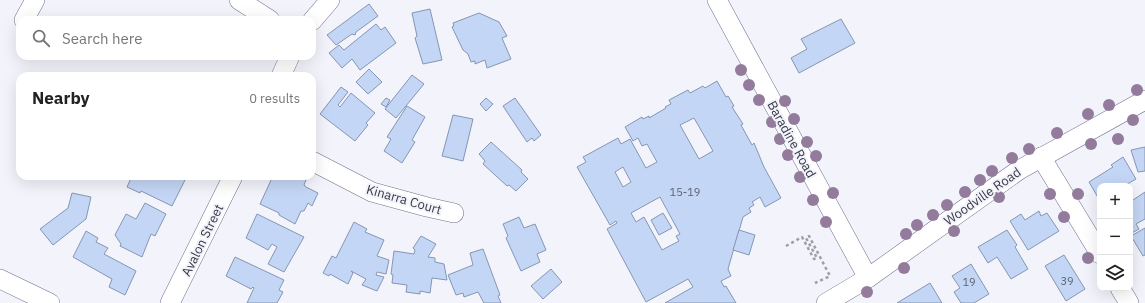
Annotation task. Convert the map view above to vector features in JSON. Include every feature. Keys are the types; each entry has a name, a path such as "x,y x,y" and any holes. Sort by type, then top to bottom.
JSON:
{"street":[{"path":"26,16 35,0"},
{"path":"239,0 264,16"},
{"path":"316,16 330,0"},
{"name":"Baradine Road","path":"717,0 868,278"},
{"path":"283,72 288,60"},
{"name":"Woodville Road","path":"826,303 868,278 997,184 1041,157 1145,100"},
{"path":"1041,157 1097,249"},
{"name":"Kinarra Court","path":"316,163 372,192 454,213"},
{"name":"Avalon Street","path":"170,303 231,180"},
{"path":"0,279 50,303"},
{"path":"1122,291 1130,303"}],"path":[{"path":"786,246 802,237 814,259 817,258 806,238 809,236 830,276 816,283"}],"building":[{"path":"369,4 378,16 356,32 355,35 352,34 336,45 327,35"},
{"path":"430,9 442,60 423,64 415,38 417,36 412,13"},
{"path":"479,13 499,22 507,36 502,38 511,59 487,68 485,60 475,64 475,61 471,62 468,54 463,50 452,27 454,26 453,23"},
{"path":"841,19 855,43 799,73 791,58 807,49 801,39"},
{"path":"376,24 381,30 385,27 396,43 360,70 352,59 342,68 329,53 339,45 344,50"},
{"path":"369,69 382,82 368,94 356,82"},
{"path":"412,75 424,84 396,118 385,109"},
{"path":"717,81 726,97 728,96 734,106 732,107 743,124 741,125 752,145 754,143 764,167 781,198 765,207 760,197 752,202 754,205 749,208 751,212 743,217 728,269 731,276 721,281 724,287 726,286 736,303 665,303 693,287 688,279 646,302 607,229 617,223 616,221 610,225 577,167 586,162 583,157 618,138 621,144 630,139 646,168 657,162 647,144 642,146 638,138 633,141 625,127 642,117 643,119 649,116 649,118 671,104 669,100 688,90 690,93 703,86 705,88","holes":["694,118 713,151 699,159 680,125","623,167 631,182 623,187 615,172","660,197 680,234 676,236 679,241 662,250 644,217 636,222 631,213"]},
{"path":"341,87 348,92 338,105 340,107 351,93 375,113 366,123 368,125 355,141 320,114"},
{"path":"386,98 390,100 386,107 381,104"},
{"path":"486,98 493,104 486,111 480,104"},
{"path":"515,98 541,135 534,141 532,138 527,142 503,106"},
{"path":"407,106 425,117 412,140 415,142 402,163 384,151 391,139 387,137"},
{"path":"453,115 473,119 463,161 442,156"},
{"path":"491,142 522,170 521,172 528,179 516,191 509,185 507,186 483,164 485,161 479,154"},
{"path":"1145,147 1145,171 1138,172 1131,150"},
{"path":"1123,157 1136,179 1129,183 1097,183 1097,196 1089,182 1113,167 1111,165"},
{"path":"130,180 185,180 172,206 141,191 140,193 127,187"},
{"path":"271,180 306,180 304,185 318,193 312,206 308,203 304,211 301,211 295,224 279,215 279,213 260,204"},
{"path":"1145,192 1145,219 1136,224 1139,229 1133,232 1133,219 1133,200"},
{"path":"72,193 91,197 86,219 53,245 40,229 68,208"},
{"path":"145,203 166,214 155,236 151,234 142,257 120,246 121,244 115,235 126,214 136,219"},
{"path":"1039,211 1041,216 1047,213 1059,231 1028,250 1010,221 1021,214 1025,220"},
{"path":"663,213 672,228 659,235 651,220"},
{"path":"257,214 304,237 284,272 268,264 277,247 272,244 268,250 246,238"},
{"path":"519,217 524,228 535,224 546,250 537,254 540,262 521,271 506,238 508,236 503,224"},
{"path":"354,222 367,229 365,232 384,240 377,256 389,260 386,274 377,272 376,275 384,277 377,291 362,285 366,279 351,271 353,273 348,284 330,274 329,276 323,273 332,256 336,258"},
{"path":"1145,228 1145,255 1143,256 1133,239 1133,235"},
{"path":"739,230 755,235 749,255 733,250"},
{"path":"1007,230 1017,245 1015,247 1028,269 1011,279 997,257 988,263 978,247"},
{"path":"86,231 98,238 96,242 108,248 104,254 136,271 125,295 109,287 112,279 73,257"},
{"path":"421,236 436,244 428,257 435,258 435,262 444,264 447,280 432,278 430,293 420,291 420,294 406,292 407,285 392,283 393,275 391,274 394,251 414,254 415,250 413,248"},
{"path":"483,249 500,295 498,296 501,303 484,303 478,292 464,297 463,293 456,295 448,275 473,265 470,253"},
{"path":"1064,255 1085,289 1066,301 1045,266"},
{"path":"235,257 284,280 279,290 283,292 277,303 247,303 254,288 253,287 251,289 226,276"},
{"path":"971,264 989,294 974,303 961,303 954,292 960,288 952,276"},
{"path":"551,269 562,282 543,299 531,286"},
{"path":"930,283 942,303 897,303"}]}
